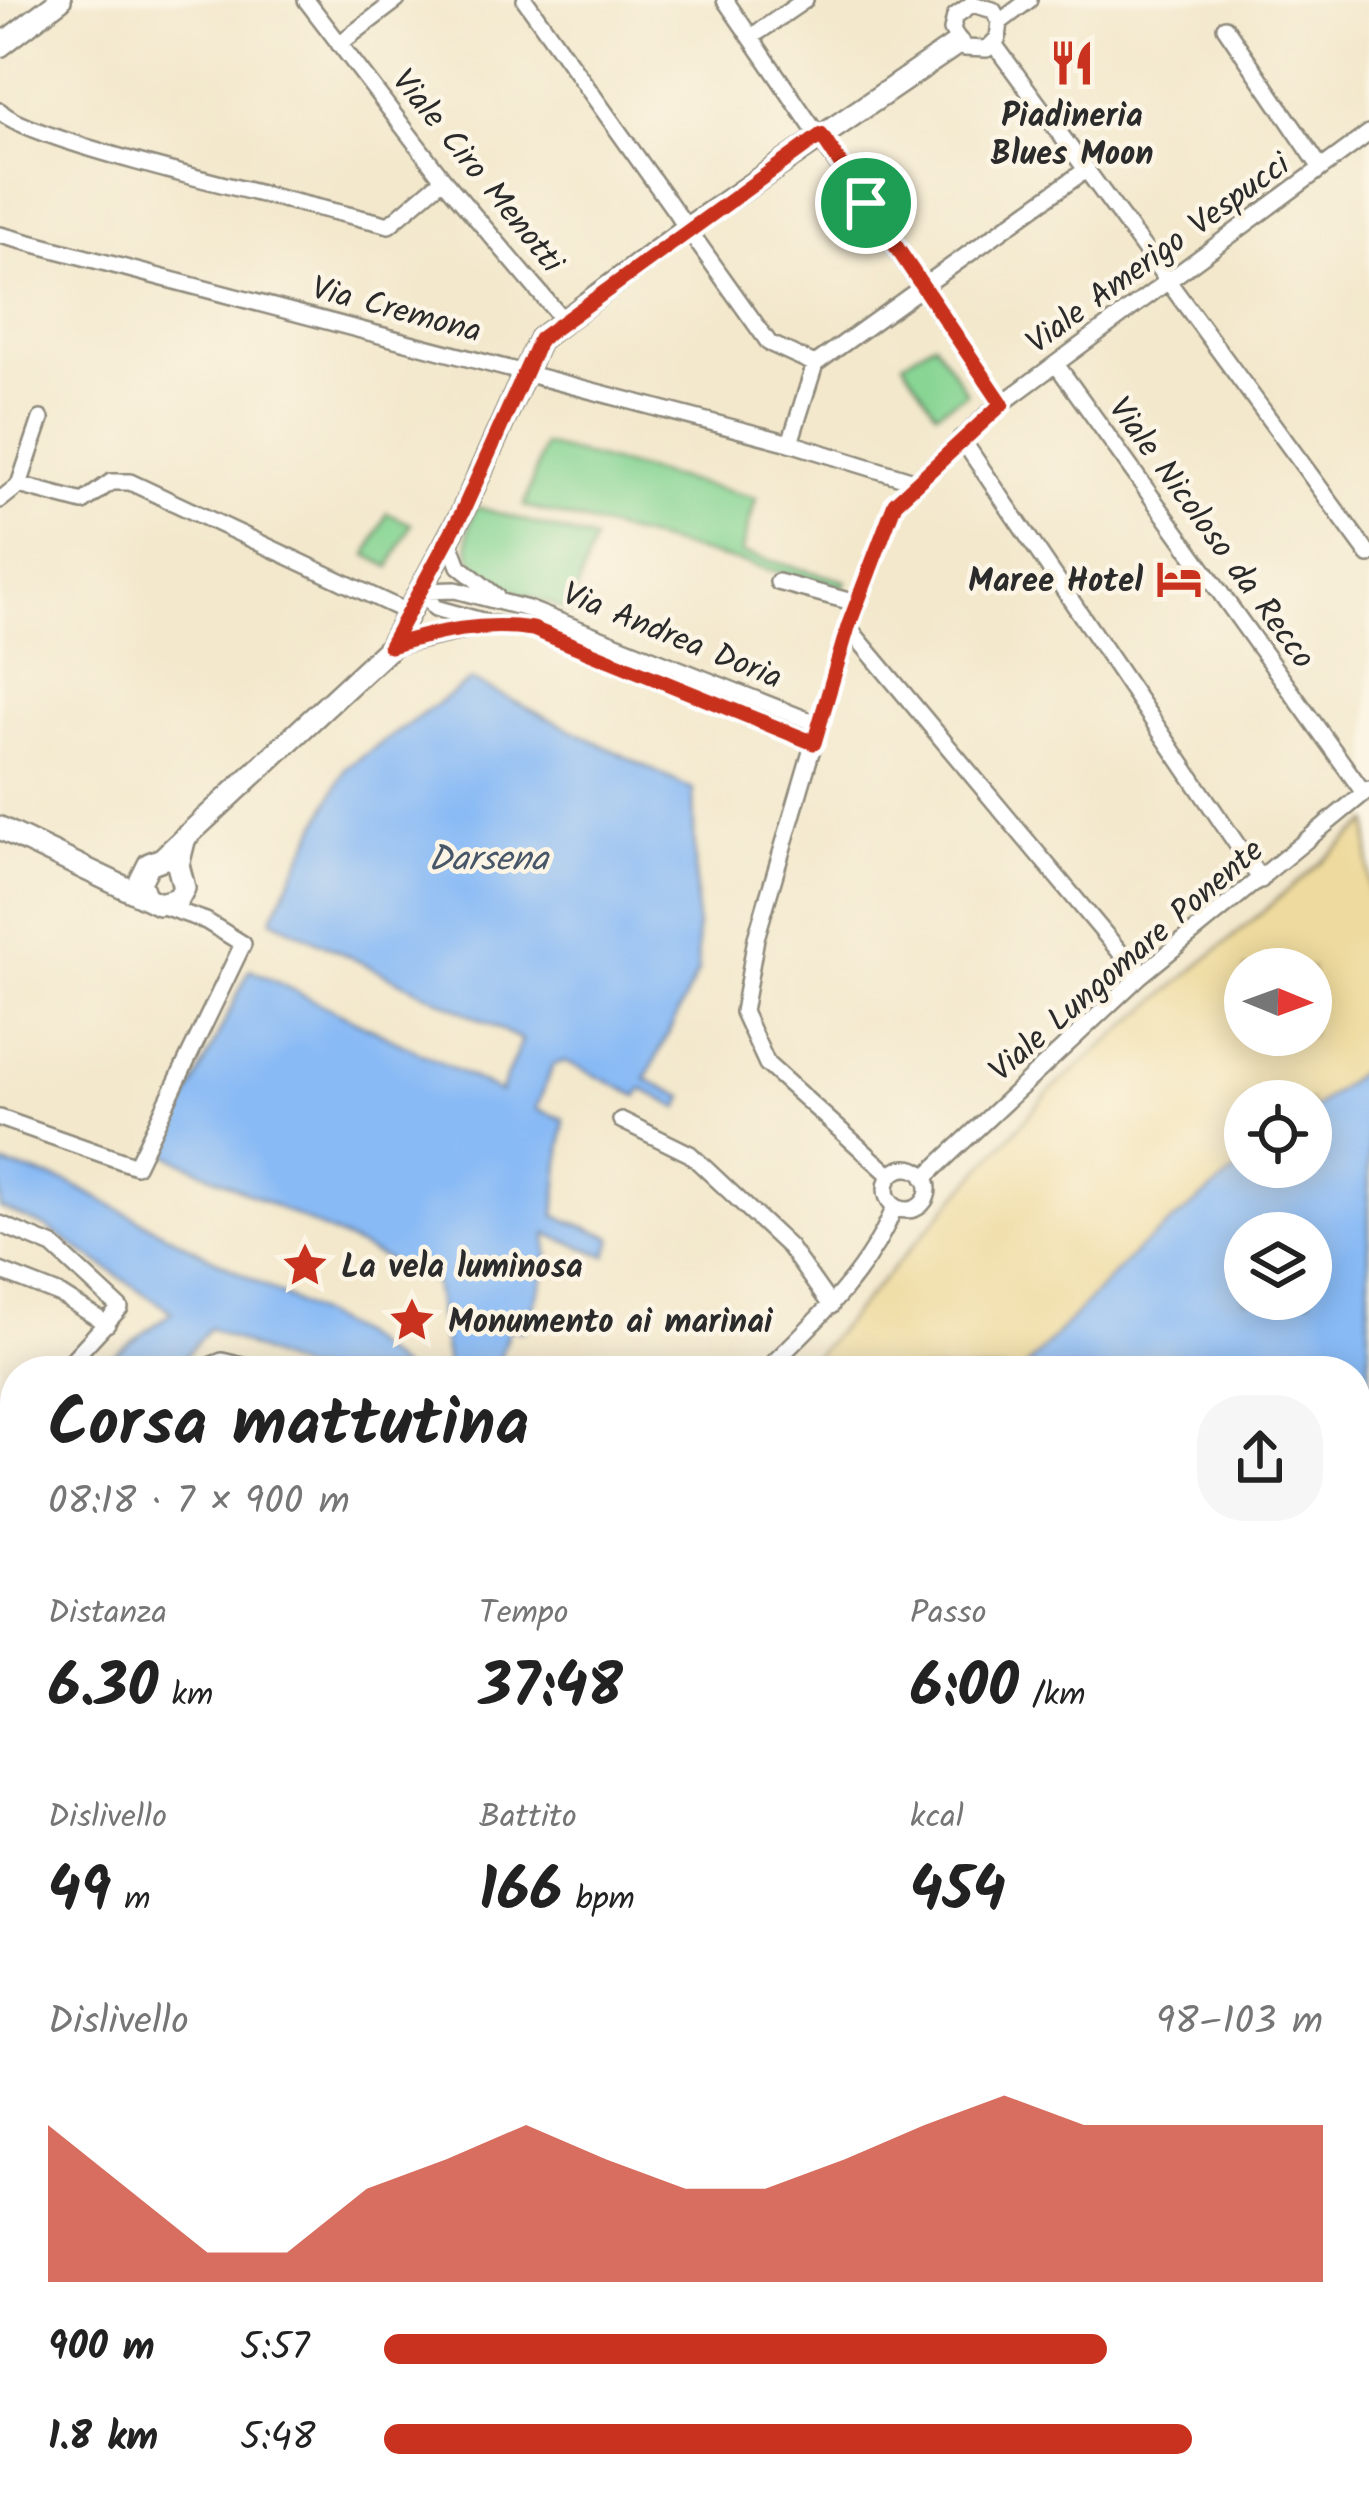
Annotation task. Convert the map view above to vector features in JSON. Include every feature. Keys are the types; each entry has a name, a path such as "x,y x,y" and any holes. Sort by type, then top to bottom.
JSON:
{"street":[{"path":"0,46 60,0"},
{"name":"Viale Ciro Menotti","path":"306,0 443,179 563,320"},
{"path":"339,44 398,0"},
{"path":"525,0 769,343 815,364"},
{"path":"724,0 1002,404"},
{"path":"752,38 805,0"},
{"path":"958,43 980,51 994,44 1000,22 1030,0"},
{"path":"958,43 955,16 971,2 993,10 1000,22"},
{"name":"Viale Amerigo Vespucci","path":"1225,27 1322,168"},
{"path":"152,900 140,882 390,646 423,591 540,339 686,229 958,43"},
{"path":"994,44 1369,555"},
{"path":"0,111 11,124 389,225 443,179"},
{"name":"Viale Amerigo Vespucci","path":"891,1176 767,1064 743,1012 756,938 848,627 895,503 1002,404 1369,134"},
{"path":"790,443 815,364 1087,169"},
{"name":"Via Cremona","path":"0,236 790,443 917,482"},
{"name":"Viale Nicoloso da Recco","path":"1056,364 1366,791"},
{"path":"0,500 19,484 40,418"},
{"path":"961,438 1261,880"},
{"path":"19,484 83,502 111,482 130,482 411,614"},
{"name":"Via Andrea Doria","path":"448,539 459,566 504,601 814,743"},
{"path":"778,582 856,602"},
{"name":"Via Andrea Doria","path":"423,591 455,590 504,601"},
{"name":"Via Andrea Doria","path":"423,591 435,608 596,645 820,724"},
{"name":"Via Andrea Doria","path":"390,646 434,632 494,624"},
{"path":"848,627 1140,976"},
{"name":"Viale Lungomare Ponente","path":"780,1356 831,1306 883,1238 895,1206 908,1210 921,1204 927,1192 924,1178 1140,976 1366,791"},
{"path":"0,828 206,921 243,944 136,1166 0,1118"},
{"path":"103,875 162,863"},
{"path":"162,863 206,921"},
{"path":"152,900 178,899 184,888"},
{"path":"621,1120 690,1154 789,1247 831,1306"},
{"path":"895,1206 886,1189 891,1176 908,1168 924,1178"},
{"path":"0,1224 53,1246 120,1308 76,1356"},
{"path":"0,1271 61,1295 106,1324"}],"green space":[{"path":"934,342 967,393 936,412 903,362"},
{"path":"544,445 756,498 741,553 846,581 843,589 524,506"},
{"path":"476,507 594,540 570,612 508,588 477,566 469,551 468,532"},
{"path":"387,513 411,524 390,567 367,555"}],"sand":[{"path":"1369,822 1369,1065 1332,1094 1332,1080 1224,1080 1224,1181 1137,1250 1036,1356 815,1356 1050,1091"}],"water":[{"name":"Darsena","path":"471,680 693,790 698,972 646,1079 684,1097 679,1108 642,1089 638,1096 565,1061 553,1065 536,1109 564,1119 555,1216 612,1237 607,1256 547,1234 548,1265 524,1331 509,1328 501,1356 446,1356 434,1282 162,1152 250,969 500,1092 522,1040 271,919 346,768"},
{"path":"1369,1065 1369,1356 1036,1356 1137,1250 1224,1181 1224,1188 1332,1188 1332,1094"},
{"path":"0,1164 67,1182 358,1335 385,1356 271,1356 209,1328 186,1356 113,1356 172,1312 46,1227 0,1208"}],"place":[{"name":"Piadineria Blues Moon","path":"1072,63"},
{"name":"Maree Hotel","path":"1179,579"},
{"name":"La vela luminosa","path":"305,1265"},
{"name":"Monumento ai marinai","path":"412,1320"}],"route":[{"path":"821,135 866,203 1002,404 895,503 848,627 814,743 533,629 494,624 434,632 390,646 462,513 540,339 821,135"}]}
